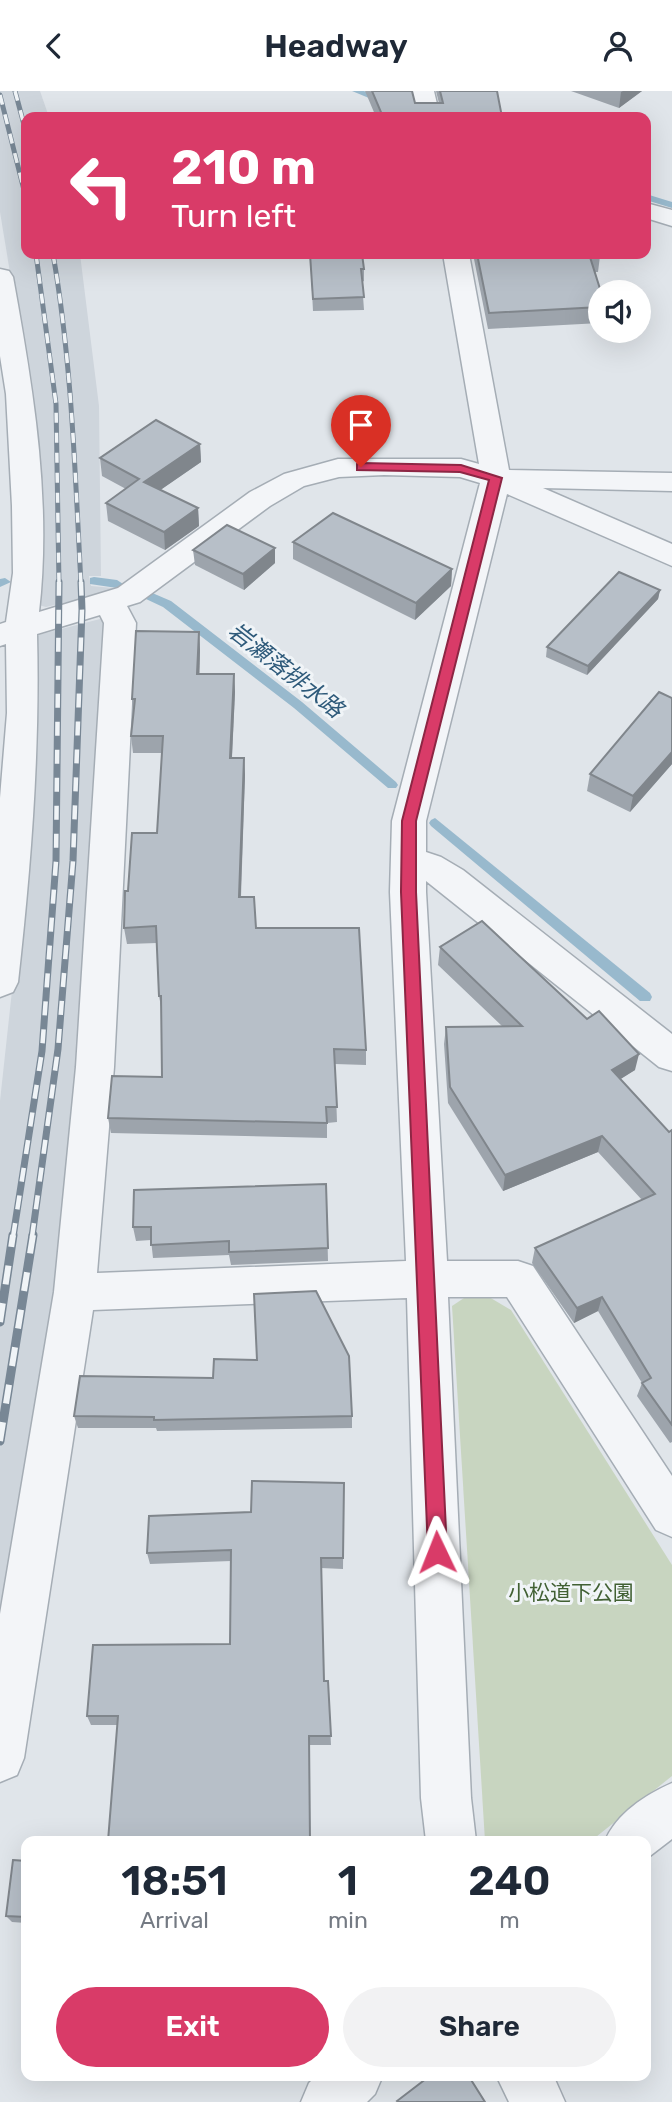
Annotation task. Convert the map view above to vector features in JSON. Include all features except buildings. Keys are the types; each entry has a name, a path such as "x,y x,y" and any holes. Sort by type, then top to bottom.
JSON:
{"street":[{"path":"422,91 427,112"},
{"path":"651,212 672,218"},
{"path":"450,1836 446,1798 427,1279 408,892 409,821 496,478 457,259"},
{"path":"0,277 10,392 27,519 28,573 11,632 23,713 5,897 0,982"},
{"path":"11,632 110,603 144,585 260,499 294,480 338,468 461,468 496,478 672,557"},
{"path":"496,478 672,482"},
{"path":"0,1758 75,1292 95,1067 120,622 110,603"},
{"path":"410,860 429,866 451,879 672,1056"},
{"path":"75,1292 427,1279 518,1279 672,1515"},
{"path":"636,1836 672,1808"},
{"path":"328,2102 350,2081"},
{"path":"526,2081 538,2102"}],"shaded area":[{"path":"0,91 40,91 47,112 21,112 21,259 81,259 99,406 101,576 89,576 91,586 113,588 97,595 46,607 35,604 32,406 0,212"},
{"path":"100,619 107,621 92,909 55,1301 0,1639 0,1101 25,871 35,749 38,635"}],"green space":[{"name":"小松道下公園","path":"484,1294 511,1310 672,1565 672,1776 597,1836 485,1836 452,1306 467,1296"}],"waterway":[{"path":"356,91 384,101"},
{"path":"651,199 672,205"},
{"name":"岩瀬落排水路","path":"94,581 117,584"},
{"name":"岩瀬落排水路","path":"0,583 5,582"},
{"name":"岩瀬落排水路","path":"150,596 167,604 298,705 392,785"},
{"name":"岩瀬落排水路","path":"435,823 645,997"}],"railway":[{"path":"15,91 21,113"},
{"path":"0,95 21,178"},
{"path":"37,259 56,404 59,583"},
{"path":"54,259 69,377 81,584"},
{"path":"32,1237 58,1049 73,861 81,582"},
{"path":"13,1237 42,1051 56,861 59,583"},
{"path":"0,1322 13,1235"},
{"path":"0,1441 33,1235"}],"route":[{"path":"361,467 461,468 496,478 409,821 408,892 437,1552"}]}
